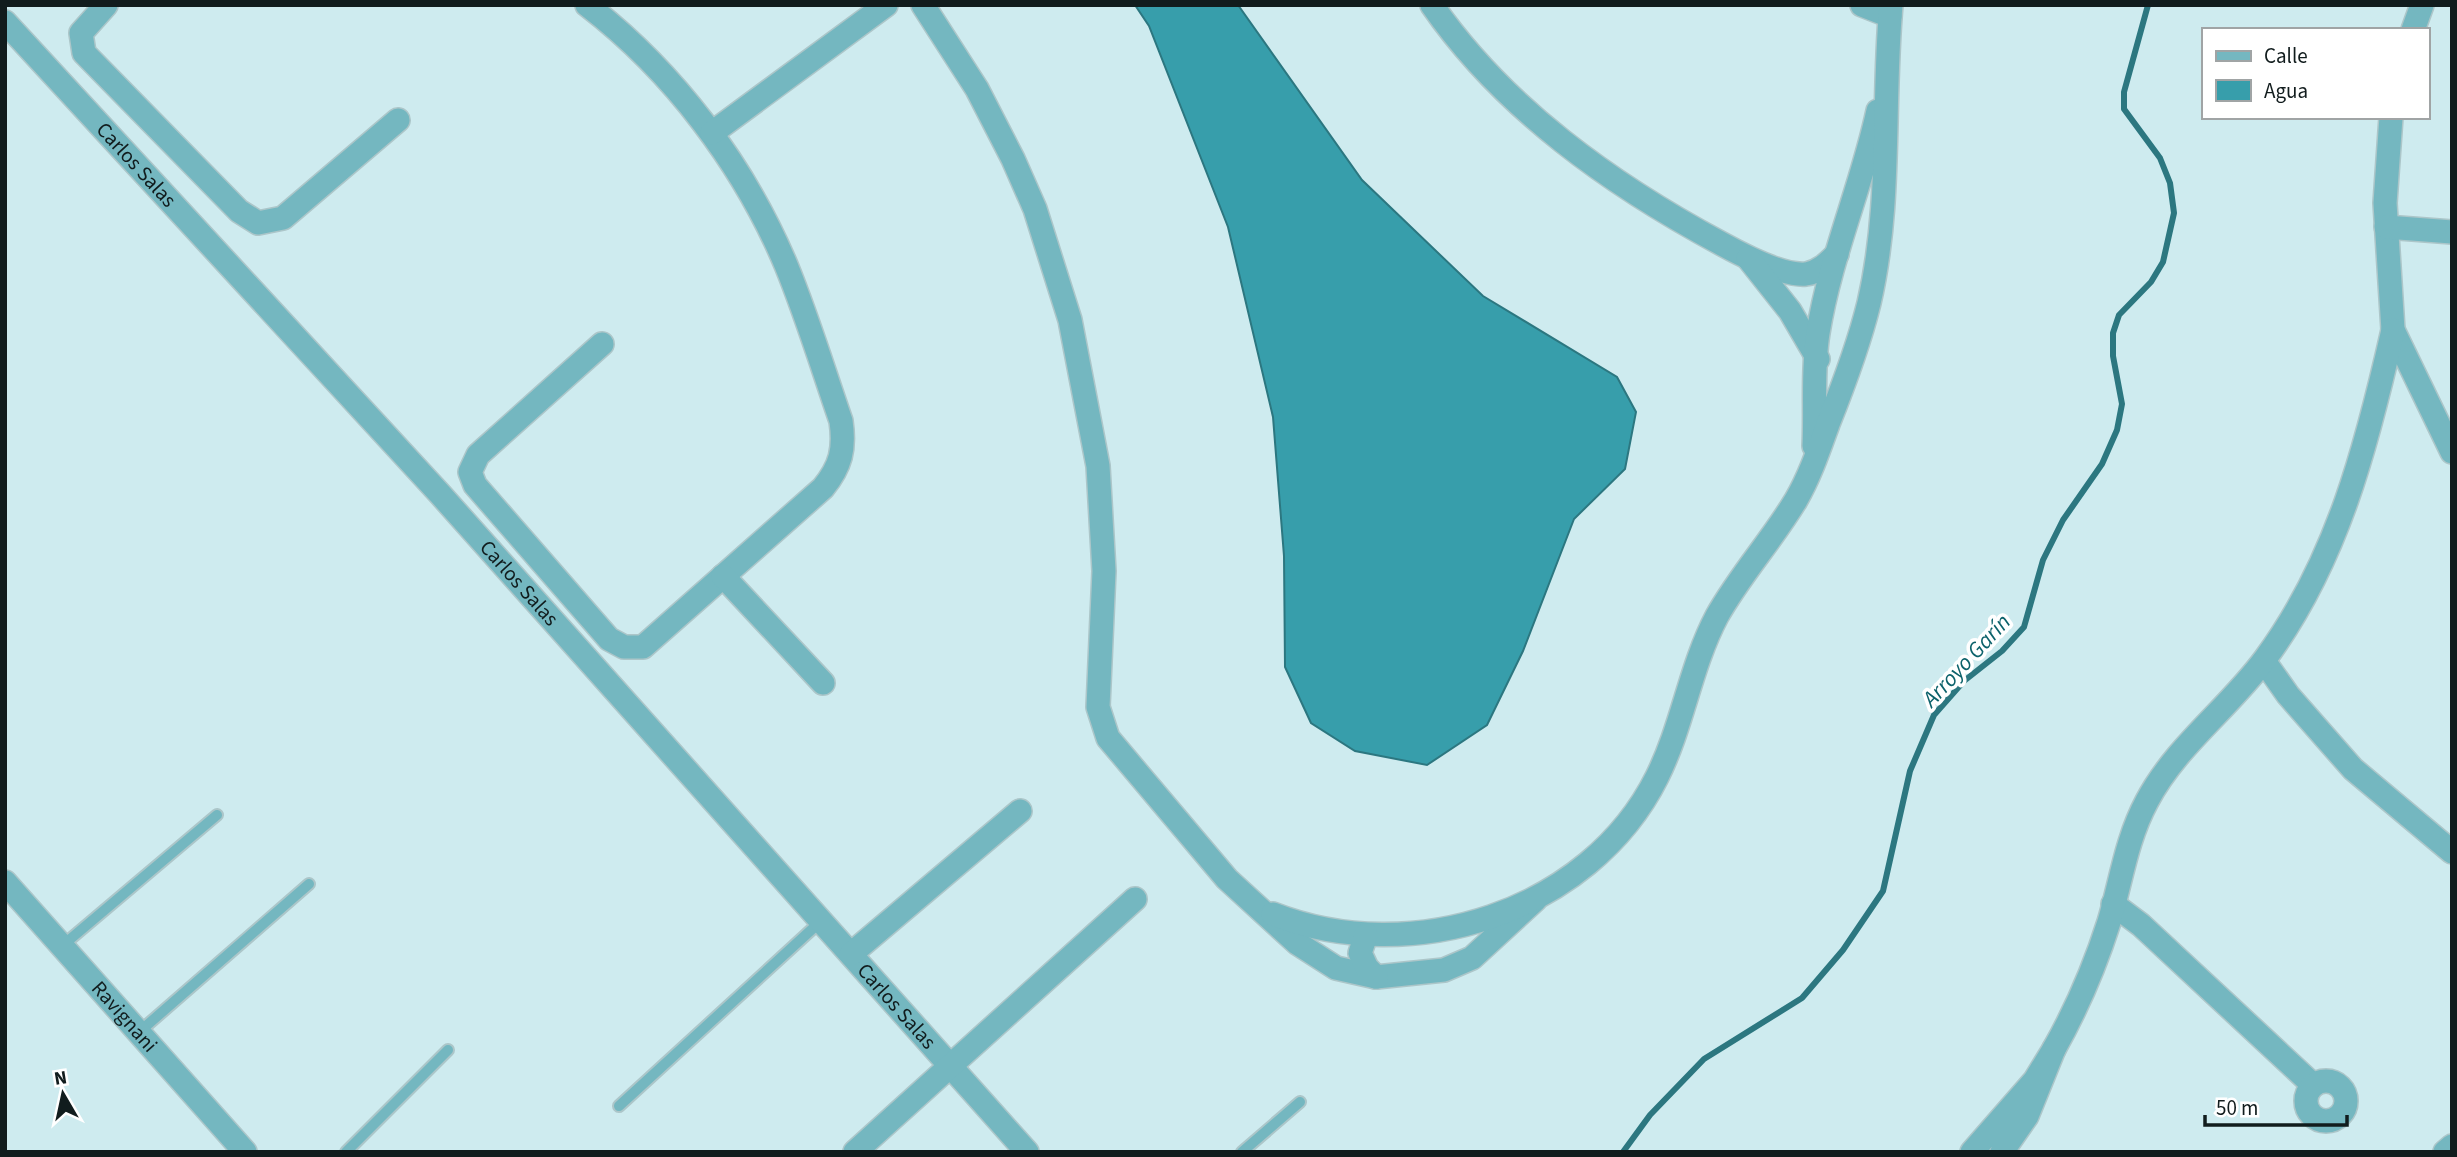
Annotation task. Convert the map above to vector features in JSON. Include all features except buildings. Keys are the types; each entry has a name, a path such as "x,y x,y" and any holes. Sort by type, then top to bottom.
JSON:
{"street":[{"path":"106,5 81,33 84,53 239,211 258,223 283,218 398,120"},
{"path":"587,5 629,40 712,133 762,216 785,264 841,421 844,441 842,458 822,488 643,648 624,647 610,639 475,485 470,472 478,455 602,344"},
{"path":"712,133 886,5"},
{"path":"923,5 977,89 1013,159 1035,209 1070,320 1098,466 1104,571 1098,697 1103,726 1117,750 1227,879 1297,943 1328,964 1358,975 1376,977 1412,976 1444,970 1472,958 1535,900 1607,846 1642,804 1670,747 1686,691 1707,635 1731,593 1793,505 1812,466 1853,355 1869,303 1881,238 1888,155 1885,76"},
{"path":"1432,5 1484,68 1553,133 1615,182 1745,256 1803,274 1823,267 1837,254"},
{"path":"1812,466 1815,357 1824,304 1843,232 1870,148 1885,76 1891,11 1862,5"},
{"path":"2414,28 2422,5"},
{"name":"Carlos Salas","path":"5,22 440,494 1027,1152"},
{"path":"2003,1152 2027,1116 2054,1049 2081,994 2113,904 2137,822 2159,779 2264,661 2318,568 2341,517 2367,438 2393,330 2386,228 2391,119"},
{"path":"2420,229 2452,220"},
{"path":"1843,232 1862,224 1874,229 1881,238"},
{"path":"2386,228 2452,232"},
{"path":"1745,256 1790,311 1815,357 1823,363 1836,366 1843,365 1853,355"},
{"path":"2393,330 2452,452"},
{"path":"723,576 823,684"},
{"path":"2264,661 2288,695 2353,769 2452,852"},
{"path":"850,954 1020,811"},
{"name":"Ravignani","path":"5,882 245,1152"},
{"path":"855,1152 1135,899"},
{"path":"1264,910 1299,924 1366,935 1441,930 1535,900"},
{"path":"2113,904 2141,925 2312,1085"},
{"path":"1441,930 1454,940 1456,948 1454,957 1444,970"},
{"path":"1366,935 1360,953 1367,968 1376,977"},
{"path":"1975,1151 2035,1080 2054,1049"},
{"path":"2445,1152 2452,1146"}],"lane":[{"path":"62,946 216,815"},
{"path":"138,1033 309,884"},
{"path":"619,1106 821,921"},
{"path":"346,1152 448,1050"},
{"path":"1242,1152 1300,1102"}],"water":[{"path":"1135,5 1238,5 1362,180 1483,296 1617,377 1636,412 1625,469 1574,519 1523,651 1487,725 1427,765 1355,751 1311,723 1285,667 1284,556 1273,417 1228,227 1149,26"}],"waterway":[{"name":"Arroyo Garín","path":"1623,1152 1650,1115 1704,1059 1802,998 1843,950 1883,891 1910,771 1934,715 1964,681 2002,651 2024,627 2043,560 2063,520 2102,464 2117,430 2122,404 2113,356 2113,333 2119,315 2151,282 2163,262 2174,213 2170,183 2160,158 2124,109 2124,92 2148,5"}]}
